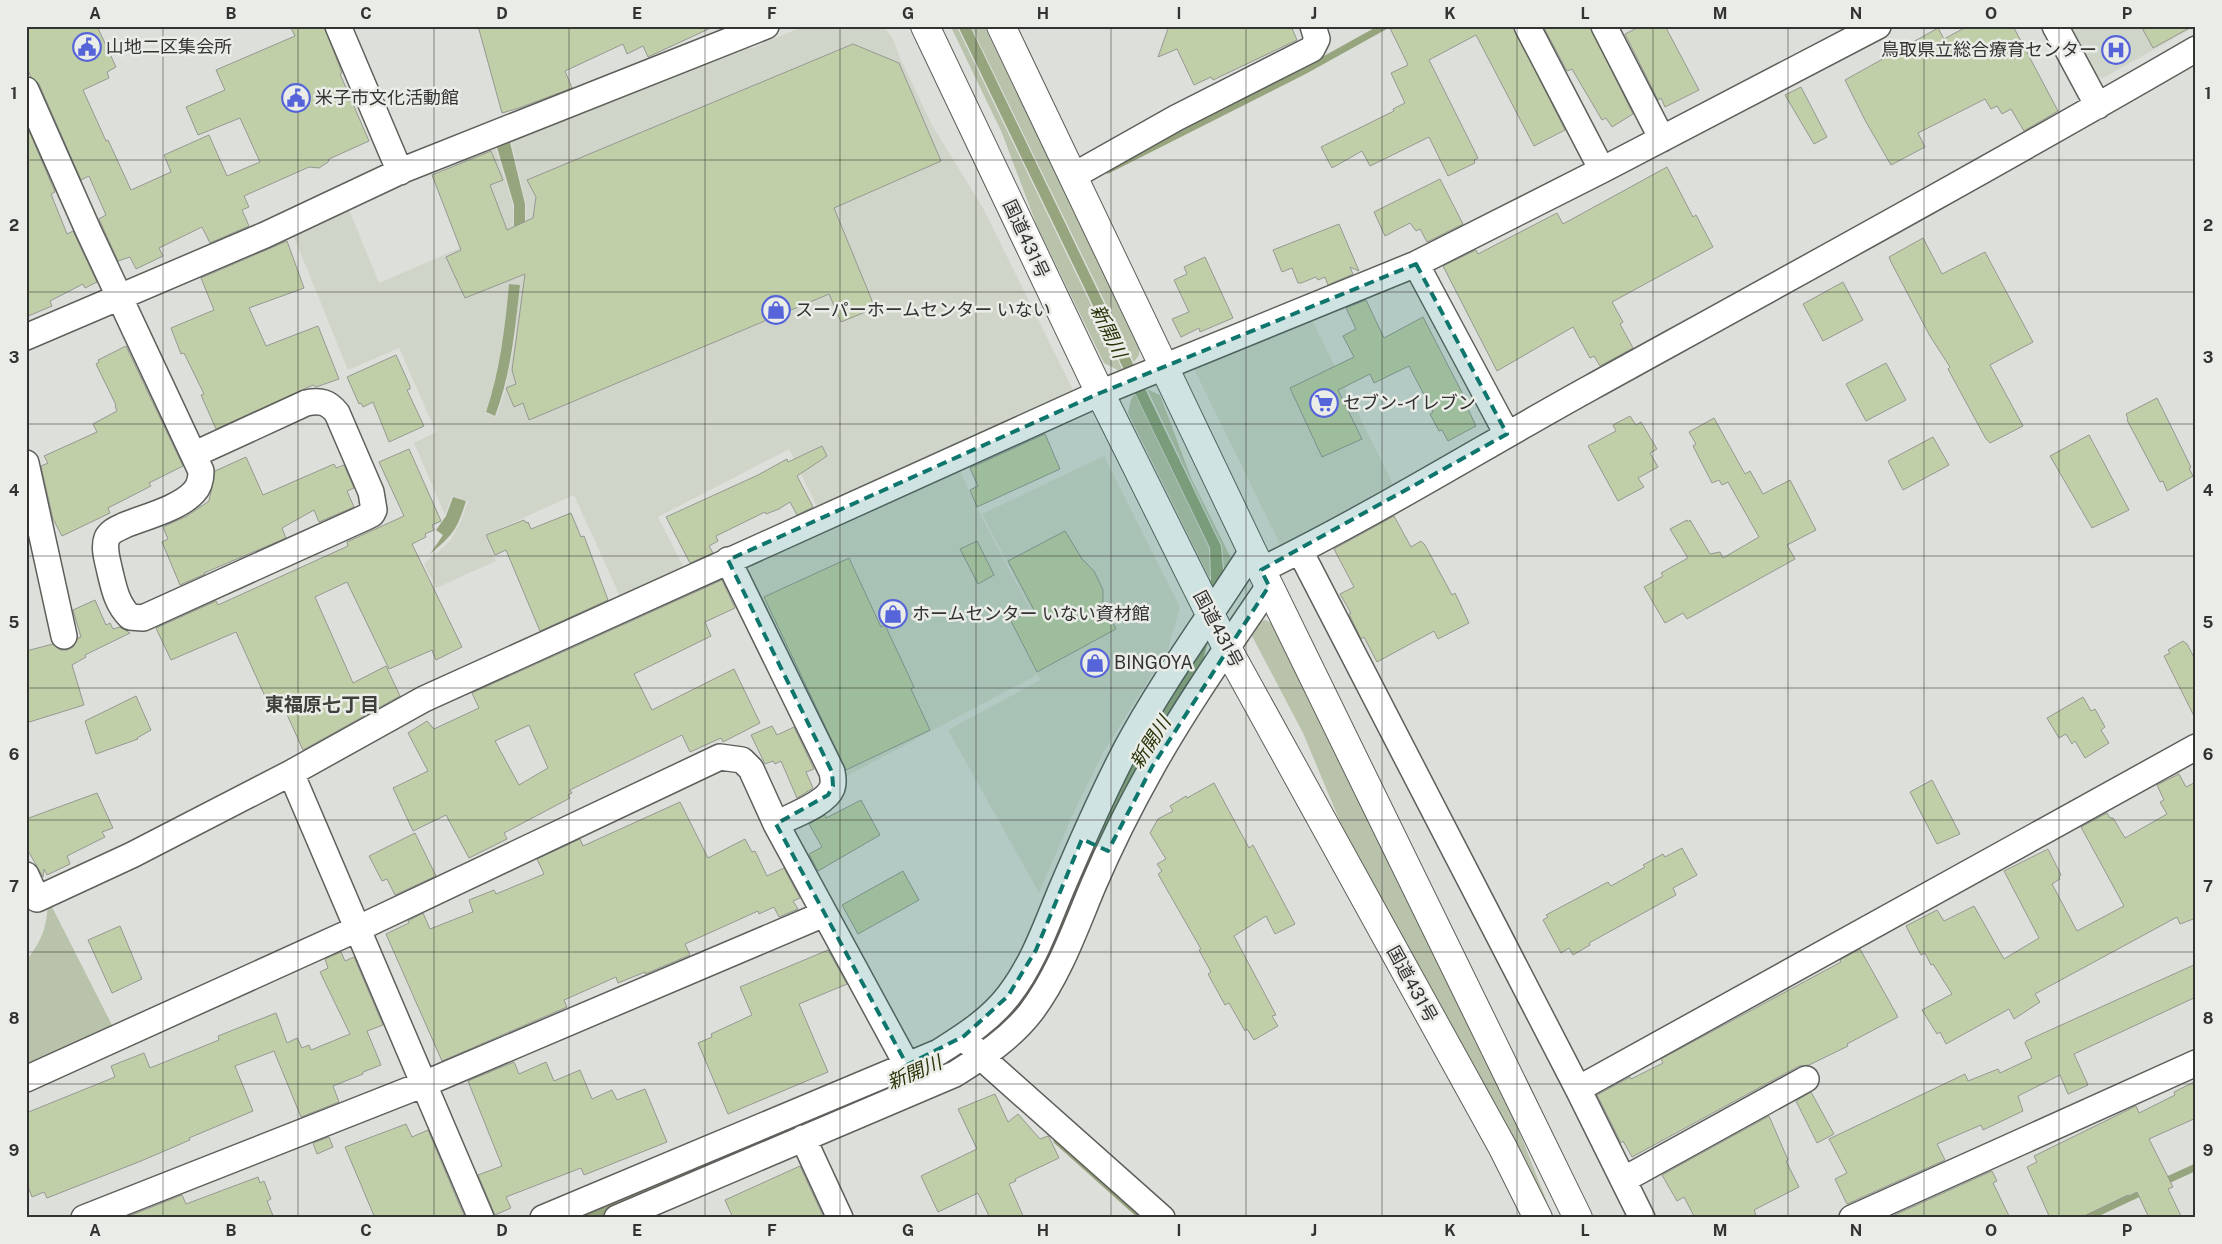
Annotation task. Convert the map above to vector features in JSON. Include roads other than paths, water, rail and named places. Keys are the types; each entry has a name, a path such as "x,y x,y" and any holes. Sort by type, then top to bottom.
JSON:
{"highway":[{"name":"国道431号","path":"925,26 1214,622 1503,1148 1538,1218"},
{"path":"1001,26 1162,369 1578,1218"}],"street":[{"path":"338,26 400,172"},
{"path":"26,337 265,235 400,172 723,34 766,26"},
{"path":"1073,176 1176,118 1312,48 1318,39 1313,26"},
{"path":"1528,26 1602,170"},
{"path":"1604,26 1662,139"},
{"path":"26,875 37,899 132,855 424,700 728,560 1103,392 1416,264 1602,170 1878,26"},
{"path":"2055,26 2098,106"},
{"path":"1096,845 1152,766 1232,582 1300,551 2098,106 2196,49"},
{"path":"26,90 202,471 195,492 182,502 118,528 107,537 105,545 113,587 119,603 130,617 144,618 366,517 374,510 370,492 337,413 330,405 323,401 306,403 195,454"},
{"path":"1416,264 1507,434"},
{"path":"27,473 34,538 64,636"},
{"path":"1300,551 1578,1088 1642,1218"},
{"path":"728,560 832,772 833,786 828,795 817,804 776,824"},
{"path":"543,1218 939,1052 973,1047 1007,1037 1030,1013 1048,986 1062,959 1126,749 1182,657 1261,569"},
{"path":"1578,1088 2196,747"},
{"path":"26,1079 357,929 720,757 732,757 742,760 751,769 776,824 908,1065"},
{"path":"291,772 481,1218"},
{"path":"84,1218 424,1084 824,914"},
{"path":"617,1218 955,1074 973,1047"},
{"path":"973,1047 1162,1218"},
{"path":"1852,1218 2196,1062"},
{"path":"1624,1180 1806,1079"},
{"path":"803,1138 840,1218"}],"water":[{"name":"新開川","path":"958,26 970,26 1221,546 1224,583 1200,671 1068,926 1015,1019 954,1066 597,1218 560,1218 984,1031 1106,806 1187,666 1211,579 1210,548"},
{"path":"509,138 525,204 525,234 514,233 514,205 496,144"},
{"path":"509,284 520,285 509,368 495,416 486,412 501,349"},
{"path":"453,497 466,501 460,519 449,537 430,554 443,535 436,530 446,516"}],"waterway":[{"path":"1108,170 1304,71 1385,26"},
{"path":"1057,1141 1143,1218"},
{"path":"2161,1183 2196,1167"},
{"path":"2086,1218 2144,1191"}],"place":[{"name":"山地二区集会所","path":"87,47"},
{"name":"鳥取県立総合療育センター","path":"2116,50"},
{"name":"米子市文化活動館","path":"296,98"},
{"name":"スーパーホームセンター いない","path":"776,310"},
{"name":"セブン-イレブン","path":"1324,403"},
{"name":"ホームセンター いない資材館","path":"893,614"},
{"name":"BINGOYA","path":"1095,663"}],"district":[{"name":"東福原七丁目","path":"322,704"}]}
